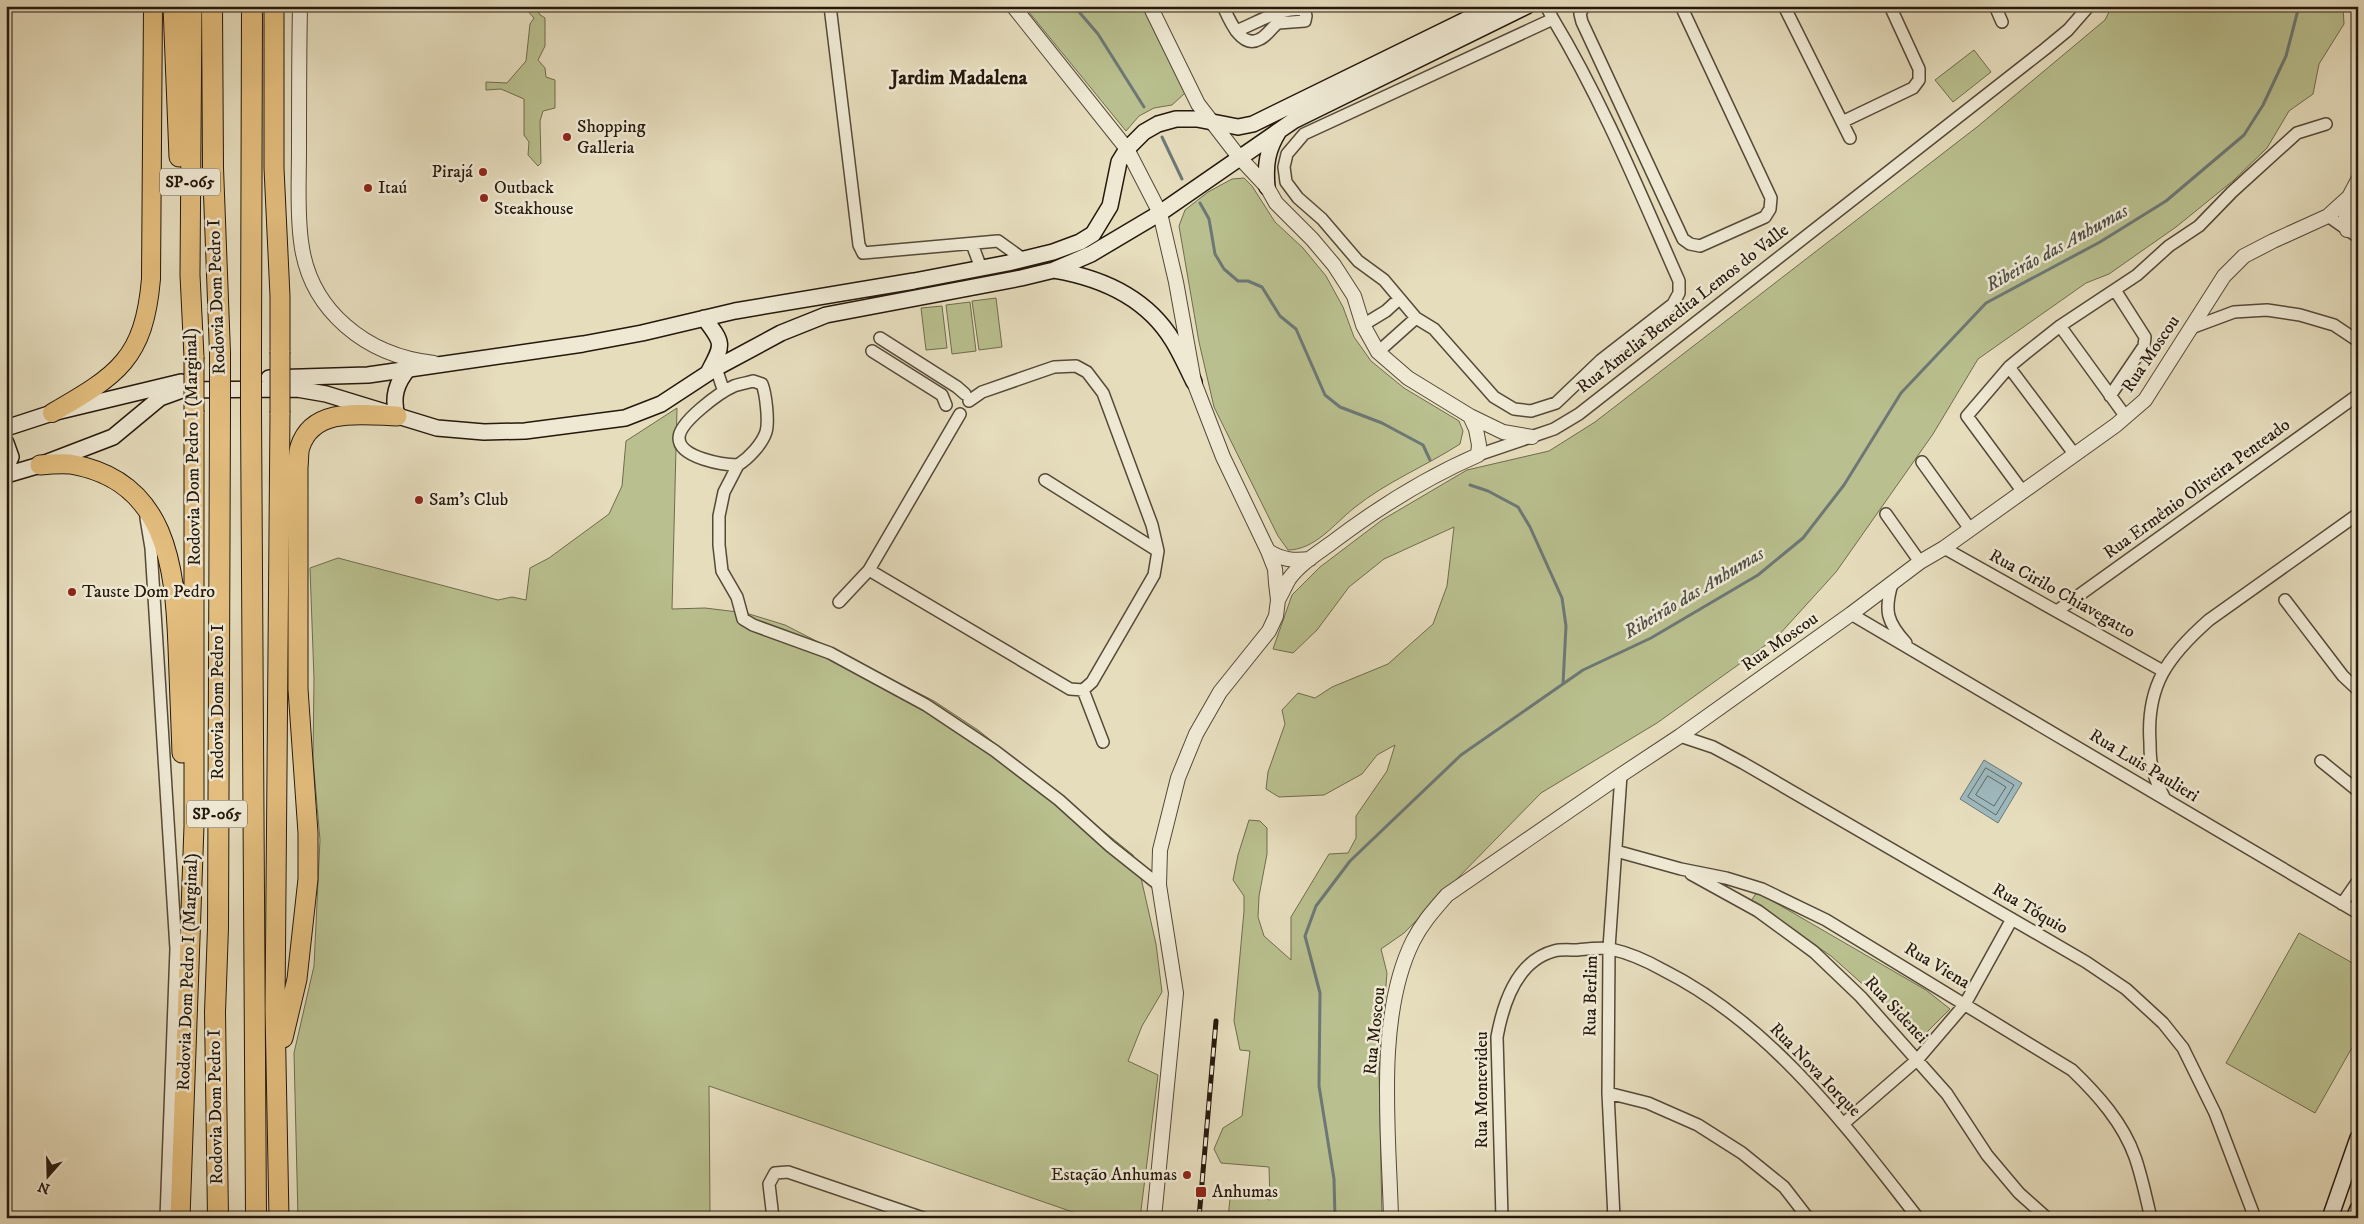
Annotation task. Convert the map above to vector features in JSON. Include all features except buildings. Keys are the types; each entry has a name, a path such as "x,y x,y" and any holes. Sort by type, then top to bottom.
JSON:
{"highway":[{"path":"173,6 181,214 190,275"},
{"name":"Rodovia Dom Pedro I (Marginal)","path":"180,1218 192,906 194,797 194,357 190,275 192,6"},
{"name":"Rodovia Dom Pedro I","path":"212,6 213,168 220,353 218,928 215,1054 218,1218"},
{"name":"Rodovia Dom Pedro I","path":"252,6 251,411 256,1218"},
{"path":"274,6 274,168 280,296 275,999 279,1218"},
{"path":"277,1062 297,979 308,879 308,834 298,689 298,467 300,448 307,434 320,422 340,414 397,416"},
{"path":"40,465 69,464 98,472 124,486 144,504 154,518 163,538 170,561 176,603 185,816 192,906"},
{"path":"206,1218 215,1054"}],"main road":[{"path":"52,413 97,387 116,371 142,332 149,308 151,279 154,6"},
{"path":"6,428 52,413 136,391 189,381 347,377 443,364 642,333 704,318 1023,260 1080,242 1093,234 1110,206 1117,170 1127,149 1144,132 1158,124 1176,119 1238,127 1253,124 1494,6"},
{"path":"6,475 40,465 113,437 160,398 182,390 297,388 326,394 437,428 484,432 572,426 624,418 661,404 712,372 782,333 826,315 1054,270 1092,254 1160,212 1239,157 1309,113 1528,6"},
{"path":"1267,187 1265,170 1267,155 1280,130"},
{"path":"1054,270 1097,279 1115,287 1147,309 1172,339 1194,382"},
{"path":"704,318 720,340 721,348 712,372"},
{"path":"397,416 394,399 395,389 409,368"},
{"path":"6,443 11,457 6,468"},
{"path":"2330,1218 2358,1138"},
{"path":"2354,1218 2358,1209"}],"street":[{"path":"300,6 300,240 305,263 314,285 326,306 356,336 397,356 443,364"},
{"path":"830,6 859,245 863,253 998,241 1023,260"},
{"path":"1014,6 1127,149 1160,212 1176,282 1194,382 1223,457 1268,551 1274,569 1278,600 1276,616 1269,631 1220,692 1196,734 1178,778 1160,850 1159,885 1176,993 1154,1218"},
{"path":"1150,6 1198,104 1210,122 1239,157 1267,187 1276,203 1312,239 1334,265 1354,296 1364,325 1378,352 1408,378 1470,416 1503,432 1532,437"},
{"path":"1223,6 1236,32 1242,38 1251,42 1259,40 1278,23 1305,21 1306,16 1304,10 1296,9 1282,12 1236,32"},
{"path":"1546,6 1553,18 1584,74 1679,281 1679,293 1673,304 1601,360 1556,403 1531,411 1514,409 1494,398 1434,329 1416,318 1398,300 1384,280 1358,261 1322,219 1298,198 1286,182 1284,167 1287,154 1304,134 1553,18"},
{"path":"1584,6 1580,14 1582,22 1683,239 1690,244 1700,246 1765,217 1770,209 1771,198 1680,6"},
{"path":"1784,6 1850,138"},
{"path":"1842,122 1913,88 1919,80 1919,69 1890,6"},
{"path":"1995,6 2002,22"},
{"name":"Rua Amelia Benedita Lemos do Valle","path":"1278,600 1290,579 1310,559 1400,496 1446,469 1478,455 1554,429 1587,408 2045,49 2068,30 2088,6"},
{"path":"2023,492 1967,416 2010,367 2060,326 2137,276 2169,246 2199,226 2232,192 2297,133 2326,124"},
{"name":"Rua Moscou","path":"1391,1218 1388,1058 1395,993 1413,941 1426,919 1447,895 1621,774 1680,736 1851,614 1920,562 1970,530 2126,417 2145,400 2224,276 2244,256 2272,241 2328,216 2349,197 2358,180"},
{"path":"2349,197 2346,217 2353,233"},
{"path":"2328,216 2353,233"},
{"path":"972,244 981,268"},
{"path":"2110,396 2144,346 2145,338 2115,290"},
{"path":"1364,325 1386,311 1398,300"},
{"path":"2191,328 2234,312 2267,310 2300,315 2334,325 2358,342"},
{"path":"1378,352 1416,318"},
{"path":"2060,326 2126,417"},
{"path":"839,602 869,570 960,414 967,409 967,398 957,387 880,338"},
{"path":"872,351 942,394 950,411 960,414"},
{"path":"869,570 1070,689 1083,690 1092,682 1154,575 1158,550 1152,525 1102,393 1087,372 1076,366 1054,367 967,398"},
{"path":"2010,367 2075,455"},
{"path":"712,372 726,390"},
{"path":"738,465 717,463 690,454 681,446 679,438 687,423 701,409 735,385 753,381 762,384 765,391 767,428 765,434 747,459 738,465 724,492 719,516 719,546 722,571 737,598 743,619 753,625 830,652 926,705 1002,756 1059,800 1110,846 1159,885"},
{"path":"946,405 951,394 959,392 967,398"},
{"name":"Rua Ermênio Oliveira Penteado","path":"2057,611 2358,395"},
{"path":"1470,416 1476,429 1479,445 1478,455"},
{"path":"1922,462 1970,530"},
{"path":"1045,480 1158,550"},
{"path":"144,504 150,548 176,949 166,1218"},
{"path":"1886,514 1920,562"},
{"path":"2164,799 2152,767 2149,725 2152,694 2163,671 2186,640 2209,620 2358,514"},
{"name":"Rua Cirilo Chiavegatto","path":"1944,548 2163,671"},
{"path":"1268,551 1277,557 1293,561 1310,559"},
{"name":"Rua Luis Paulieri","path":"1892,584 1887,600 1887,613 1895,631 1912,650"},
{"path":"2285,600 2343,676 2358,690"},
{"name":"Rua Luis Paulieri","path":"1851,614 2358,913"},
{"path":"1083,690 1103,742"},
{"name":"Rua Tóquio","path":"1680,736 1713,747 1743,763 2086,962 2126,989 2162,1023 2183,1048 2215,1113 2255,1218"},
{"path":"2321,761 2358,791"},
{"name":"Rua Berlim","path":"1614,1218 1608,1093 1609,948 1621,774"},
{"name":"Rua Viena","path":"1616,851 1681,870 1726,878 1749,885 1826,920 2072,1070 2093,1090 2117,1120 2135,1157 2151,1218"},
{"name":"Rua Sidenei","path":"1681,870 1758,911 1814,952 1861,997 1918,1060 1947,1094 1987,1155 2019,1193 2047,1218"},
{"path":"1721,891 1726,878"},
{"path":"2342,904 2358,881"},
{"path":"1742,903 1749,885"},
{"path":"1843,1124 1918,1060 1966,1004 2012,919"},
{"name":"Rua Nova Iorque","path":"1609,948 1643,960 1681,979 1732,1012 1789,1064 1843,1124 1918,1218"},
{"name":"Rua Montevideu","path":"1502,1218 1497,1037 1501,1014 1508,993 1530,966 1554,951 1609,948"},
{"path":"1608,1093 1648,1103 1698,1125 1742,1152 1784,1187 1808,1218"},
{"path":"772,1218 769,1184 775,1174 788,1172 923,1218"}],"green space":[{"path":"523,6 541,6 539,14 545,18 545,46 538,60 545,68 546,77 555,80 555,108 543,111 540,121 541,163 538,166 528,155 529,142 524,135 524,99 501,89 486,90 486,82 507,83 526,61 530,24 534,18"},
{"path":"1024,6 1142,6 1185,93 1172,105 1154,108 1139,116 1126,131"},
{"path":"2112,6 2343,6 2344,24 2319,64 2313,94 2289,111 2267,148 2234,180 2176,227 2109,274 2086,283 1978,359 1933,434 1836,572 1777,637 1657,723 1541,793 1404,933 1381,949 1387,973 1379,1069 1382,1218 1228,1218 1231,1189 1270,1200 1269,1167 1221,1163 1214,1149 1223,1128 1242,1116 1250,1051 1240,1050 1234,1021 1244,896 1233,880 1238,855 1249,820 1260,821 1267,828 1267,854 1259,896 1258,917 1264,936 1291,960 1291,917 1329,854 1348,853 1356,838 1356,816 1387,771 1395,745 1377,755 1362,774 1324,795 1279,797 1266,789 1268,772 1285,724 1282,710 1298,693 1315,698 1332,687 1388,664 1433,624 1447,586 1454,527 1384,559 1349,587 1317,630 1293,653 1273,649 1292,595 1320,567 1382,520 1467,470 1549,451 1595,422 1977,127 2105,20"},
{"path":"1974,50 1991,72 1953,102 1935,80"},
{"path":"1244,178 1252,186 1275,222 1303,248 1326,276 1343,307 1354,337 1371,361 1404,388 1459,421 1463,431 1460,444 1379,490 1354,508 1316,541 1298,549 1288,550 1278,536 1214,407 1199,342 1179,226 1185,210 1208,192 1232,179"},
{"path":"996,298 1002,347 979,350 972,301"},
{"path":"970,302 976,351 952,354 946,305"},
{"path":"942,306 947,348 926,350 921,308"},
{"path":"677,408 672,609 705,608 746,613 785,625 934,701 978,730 1133,855 1141,878 1156,944 1162,992 1142,1026 1128,1061 1158,1075 1140,1218 1090,1218 709,1086 710,1210 706,1218 298,1218 294,1053 314,966 320,840 313,758 314,679 310,568 338,558 498,600 512,597 526,600 530,568 549,558 609,514 622,486 626,441"},
{"path":"1757,892 1926,990 1950,1009 1922,1037 1831,956 1751,901"},
{"path":"2299,933 2358,966 2358,1037 2315,1113 2226,1063"}],"water":[{"path":"1984,760 2022,783 1998,823 1960,799"}],"waterway":[{"path":"1074,6 1098,34 1144,107"},
{"name":"Ribeirão das Anhumas","path":"1335,1218 1334,1179 1319,1086 1320,993 1305,936 1316,906 1350,861 1461,755 1583,670 1651,638 1758,575 1803,538 1844,485 1901,393 1986,303 2100,242 2166,201 2244,135 2263,105 2286,56 2299,6"},
{"path":"1162,137 1182,179"},
{"path":"1200,203 1209,219 1215,254 1224,269 1238,281 1248,281 1262,287 1280,316 1296,329 1325,395 1340,407 1382,423 1423,445 1430,460"},
{"path":"1470,485 1488,491 1518,507 1530,527 1562,598 1566,626 1563,684"}],"railway":[{"path":"1199,1218 1216,1021"}],"place":[{"name":"Shopping Galleria","path":"567,137"},
{"name":"Pirajá","path":"483,172"},
{"name":"Itaú","path":"368,188"},
{"name":"Outback Steakhouse","path":"484,198"},
{"name":"Sam's Club","path":"419,500"},
{"name":"Tauste Dom Pedro","path":"72,592"},
{"name":"Estação Anhumas","path":"1187,1175"},
{"name":"Anhumas","path":"1201,1192"}],"district":[{"name":"Jardim Madalena","path":"959,78"}]}
